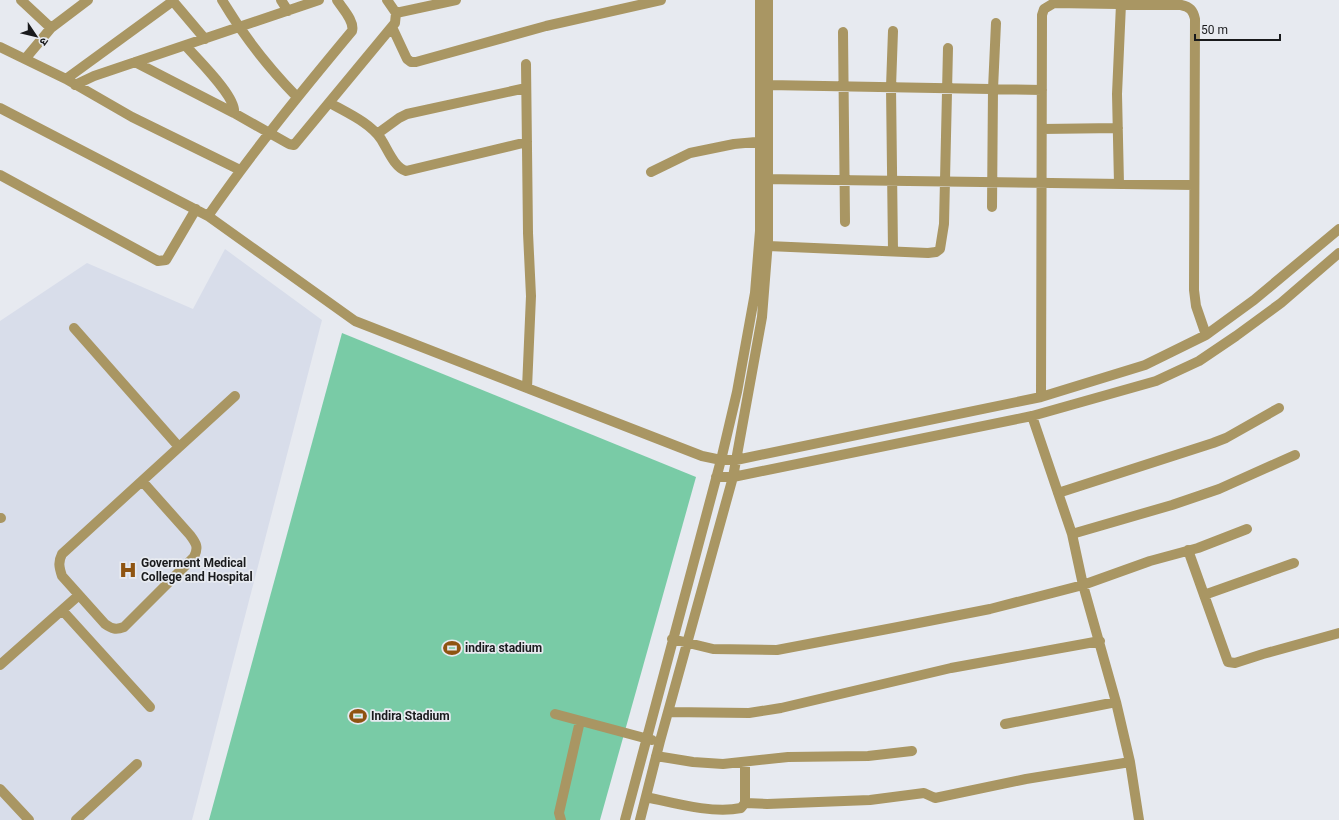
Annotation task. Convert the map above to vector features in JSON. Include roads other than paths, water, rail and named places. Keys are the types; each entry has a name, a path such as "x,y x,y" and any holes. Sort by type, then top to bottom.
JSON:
{"street":[{"path":"21,0 51,28"},
{"path":"25,59 51,28 88,0"},
{"path":"222,0 238,28 258,55 297,97"},
{"path":"281,0 288,11"},
{"path":"75,85 94,76 319,0"},
{"path":"208,216 240,170 297,97 352,31 353,27 351,22 337,0"},
{"path":"135,62 234,112 289,144 294,145 395,23 396,13 387,0"},
{"path":"396,13 456,0"},
{"path":"392,27 407,59 411,62 416,62 546,26 661,0"},
{"path":"640,820 660,741 733,477 762,317 768,246 764,179 760,0"},
{"path":"764,141 768,85 768,0"},
{"path":"66,79 172,1 205,39"},
{"path":"1041,397 1043,183 1042,15 1044,9 1054,3 1181,5 1188,7 1193,12 1196,19 1194,290 1196,306 1206,335"},
{"path":"1119,184 1117,94 1121,4"},
{"path":"992,207 991,182 993,89 996,23"},
{"path":"893,31 891,87 893,251"},
{"path":"843,32 842,86 844,222"},
{"path":"186,46 230,96 235,108 234,112"},
{"path":"0,47 66,79 132,117 240,170"},
{"path":"768,246 928,253 936,252 940,249 944,224 948,48"},
{"path":"526,64 528,233 531,296 529,364 526,388"},
{"path":"768,85 1042,90"},
{"path":"377,134 407,114 526,88"},
{"path":"330,103 366,124 377,134 396,164 401,169 406,171 527,142"},
{"path":"0,108 196,208 355,321 702,456 721,460 736,460 1041,397 1145,365 1206,335 1254,300 1339,229"},
{"path":"1042,129 1118,128"},
{"path":"650,172 690,153 734,144 764,141"},
{"path":"0,175 158,261 166,260 196,208"},
{"path":"764,179 1194,185"},
{"path":"625,820 672,639 721,460 737,392 755,293 764,179"},
{"path":"716,477 733,477 1032,416 1156,381 1199,361 1236,336 1280,303 1339,253"},
{"path":"74,328 179,447"},
{"path":"142,481 190,535 196,543 197,550 194,557 124,627 118,629 112,628 106,624 62,576 59,560 62,554 235,396"},
{"path":"1058,494 1226,438 1279,408"},
{"path":"1032,416 1072,534 1083,585 1116,702 1130,762 1140,820"},
{"path":"1072,534 1172,505 1219,489 1295,455"},
{"path":"672,639 687,644 713,649 777,650 990,608 1083,585 1247,529"},
{"path":"1188,550 1226,660 1231,664 1339,633"},
{"path":"1204,595 1294,563"},
{"path":"0,665 79,595"},
{"path":"62,610 150,707"},
{"path":"669,712 749,713 781,708 951,668 1100,641"},
{"path":"1005,724 1116,702"},
{"path":"555,714 660,741"},
{"path":"561,820 559,812 580,721"},
{"path":"656,756 707,764 745,762 788,756 868,756 912,751"},
{"path":"646,796 682,805 706,808 738,809 744,806 745,762"},
{"path":"744,803 767,804 870,800 924,793 935,798 1026,779 1130,762"},
{"path":"76,820 138,764"},
{"path":"0,789 29,820"}],"place":[{"name":"Goverment Medical College and Hospital","path":"128,570"},
{"name":"indira stadium","path":"452,648"},
{"name":"Indira Stadium","path":"358,716"}]}
